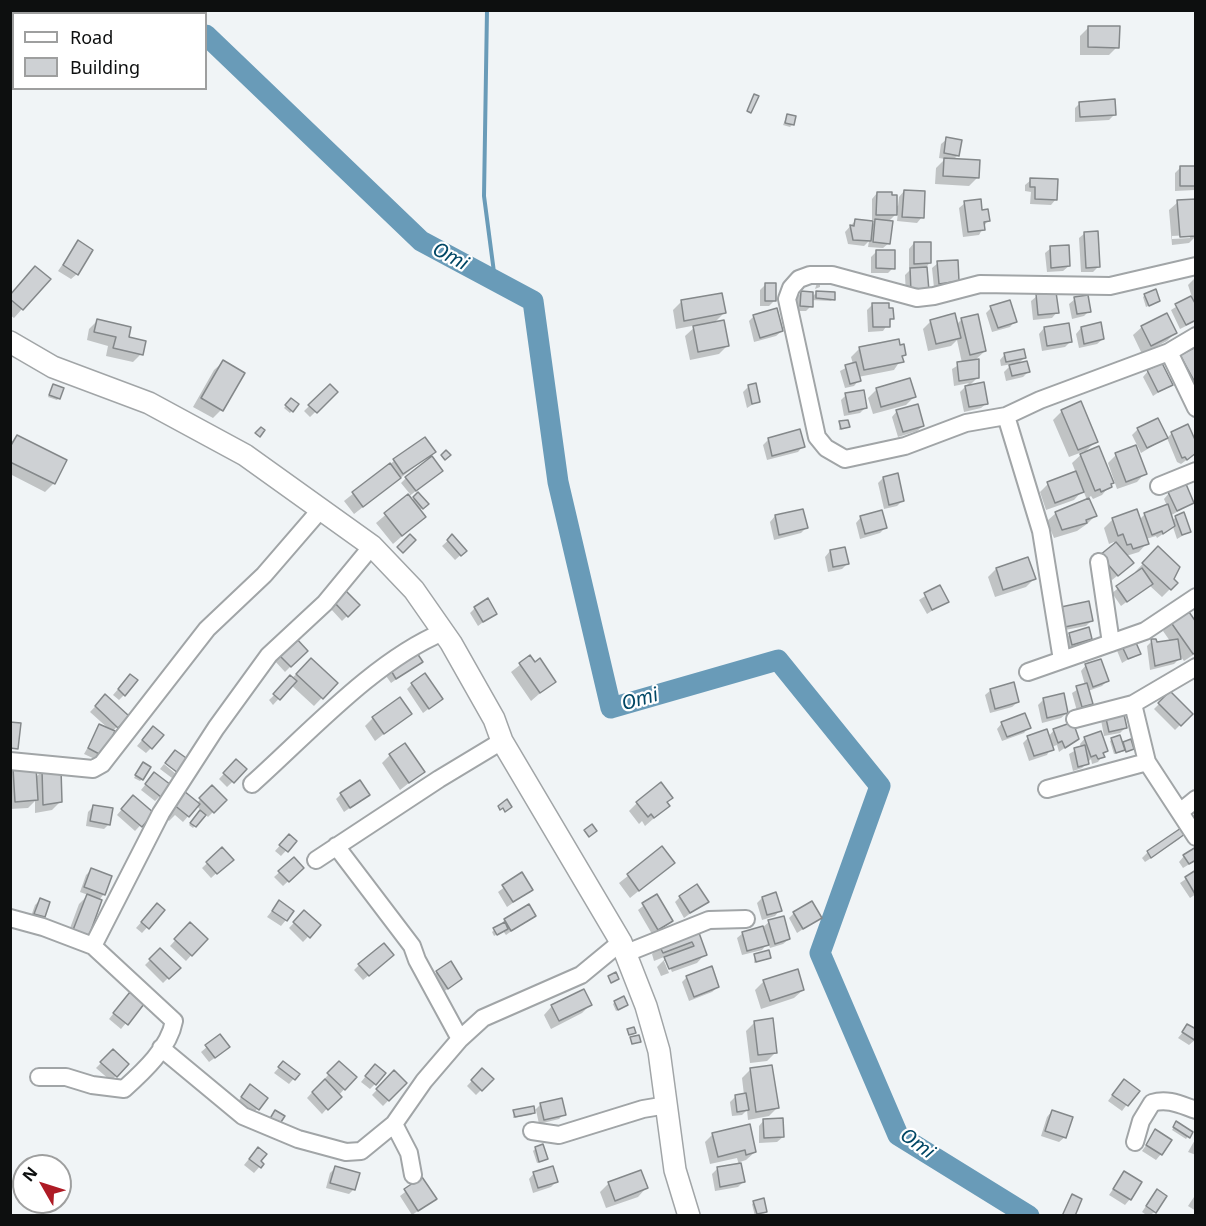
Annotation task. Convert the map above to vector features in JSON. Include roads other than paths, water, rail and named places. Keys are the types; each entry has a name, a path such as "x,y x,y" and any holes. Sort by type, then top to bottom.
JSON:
{"main road":[{"path":"10,342 53,367 148,403 245,455 372,546 414,590 443,632 494,719 502,741 623,948 646,1006 656,1040 675,1170 689,1215"}],"street":[{"path":"1196,266 1110,286 980,284 934,296 917,297 832,275 810,275 799,279 791,288 787,299 816,437 826,448 844,459 905,446 966,423 1006,416 1040,400 1169,352 1196,336"},
{"path":"1169,352 1196,408"},
{"path":"10,354 53,367"},
{"path":"1006,416 1041,531 1062,660"},
{"path":"1159,486 1196,471"},
{"path":"10,761 93,769 102,764 207,629 264,575 321,509"},
{"path":"93,946 161,813 216,728 269,654 325,603 372,546"},
{"path":"1099,562 1112,643"},
{"path":"1028,672 1144,631 1196,597"},
{"path":"252,784 299,738 395,659 419,642 443,632"},
{"path":"1075,719 1132,704 1196,667"},
{"path":"1132,704 1147,762 1196,837"},
{"path":"316,860 502,741"},
{"path":"1047,789 1147,762"},
{"path":"1180,812 1196,799"},
{"path":"336,846 412,945 417,960 460,1039"},
{"path":"10,918 43,927 93,946 174,1021 171,1037 141,1074 124,1089 92,1085 66,1077 39,1077"},
{"path":"161,1048 243,1116 284,1134 346,1152 361,1151 394,1125 424,1081 460,1039 483,1018 580,975 623,948 709,920 746,919"},
{"path":"1135,1142 1141,1120 1152,1103 1172,1102 1196,1110"},
{"path":"532,1131 559,1135 643,1109 667,1105"},
{"path":"394,1125 410,1153 413,1175"}],"waterway":[{"path":"487,10 484,196 495,280"},
{"name":"Omi","path":"207,36 421,241 533,301 558,482 611,708 778,660 880,786 820,953 898,1135 1029,1216"}]}
